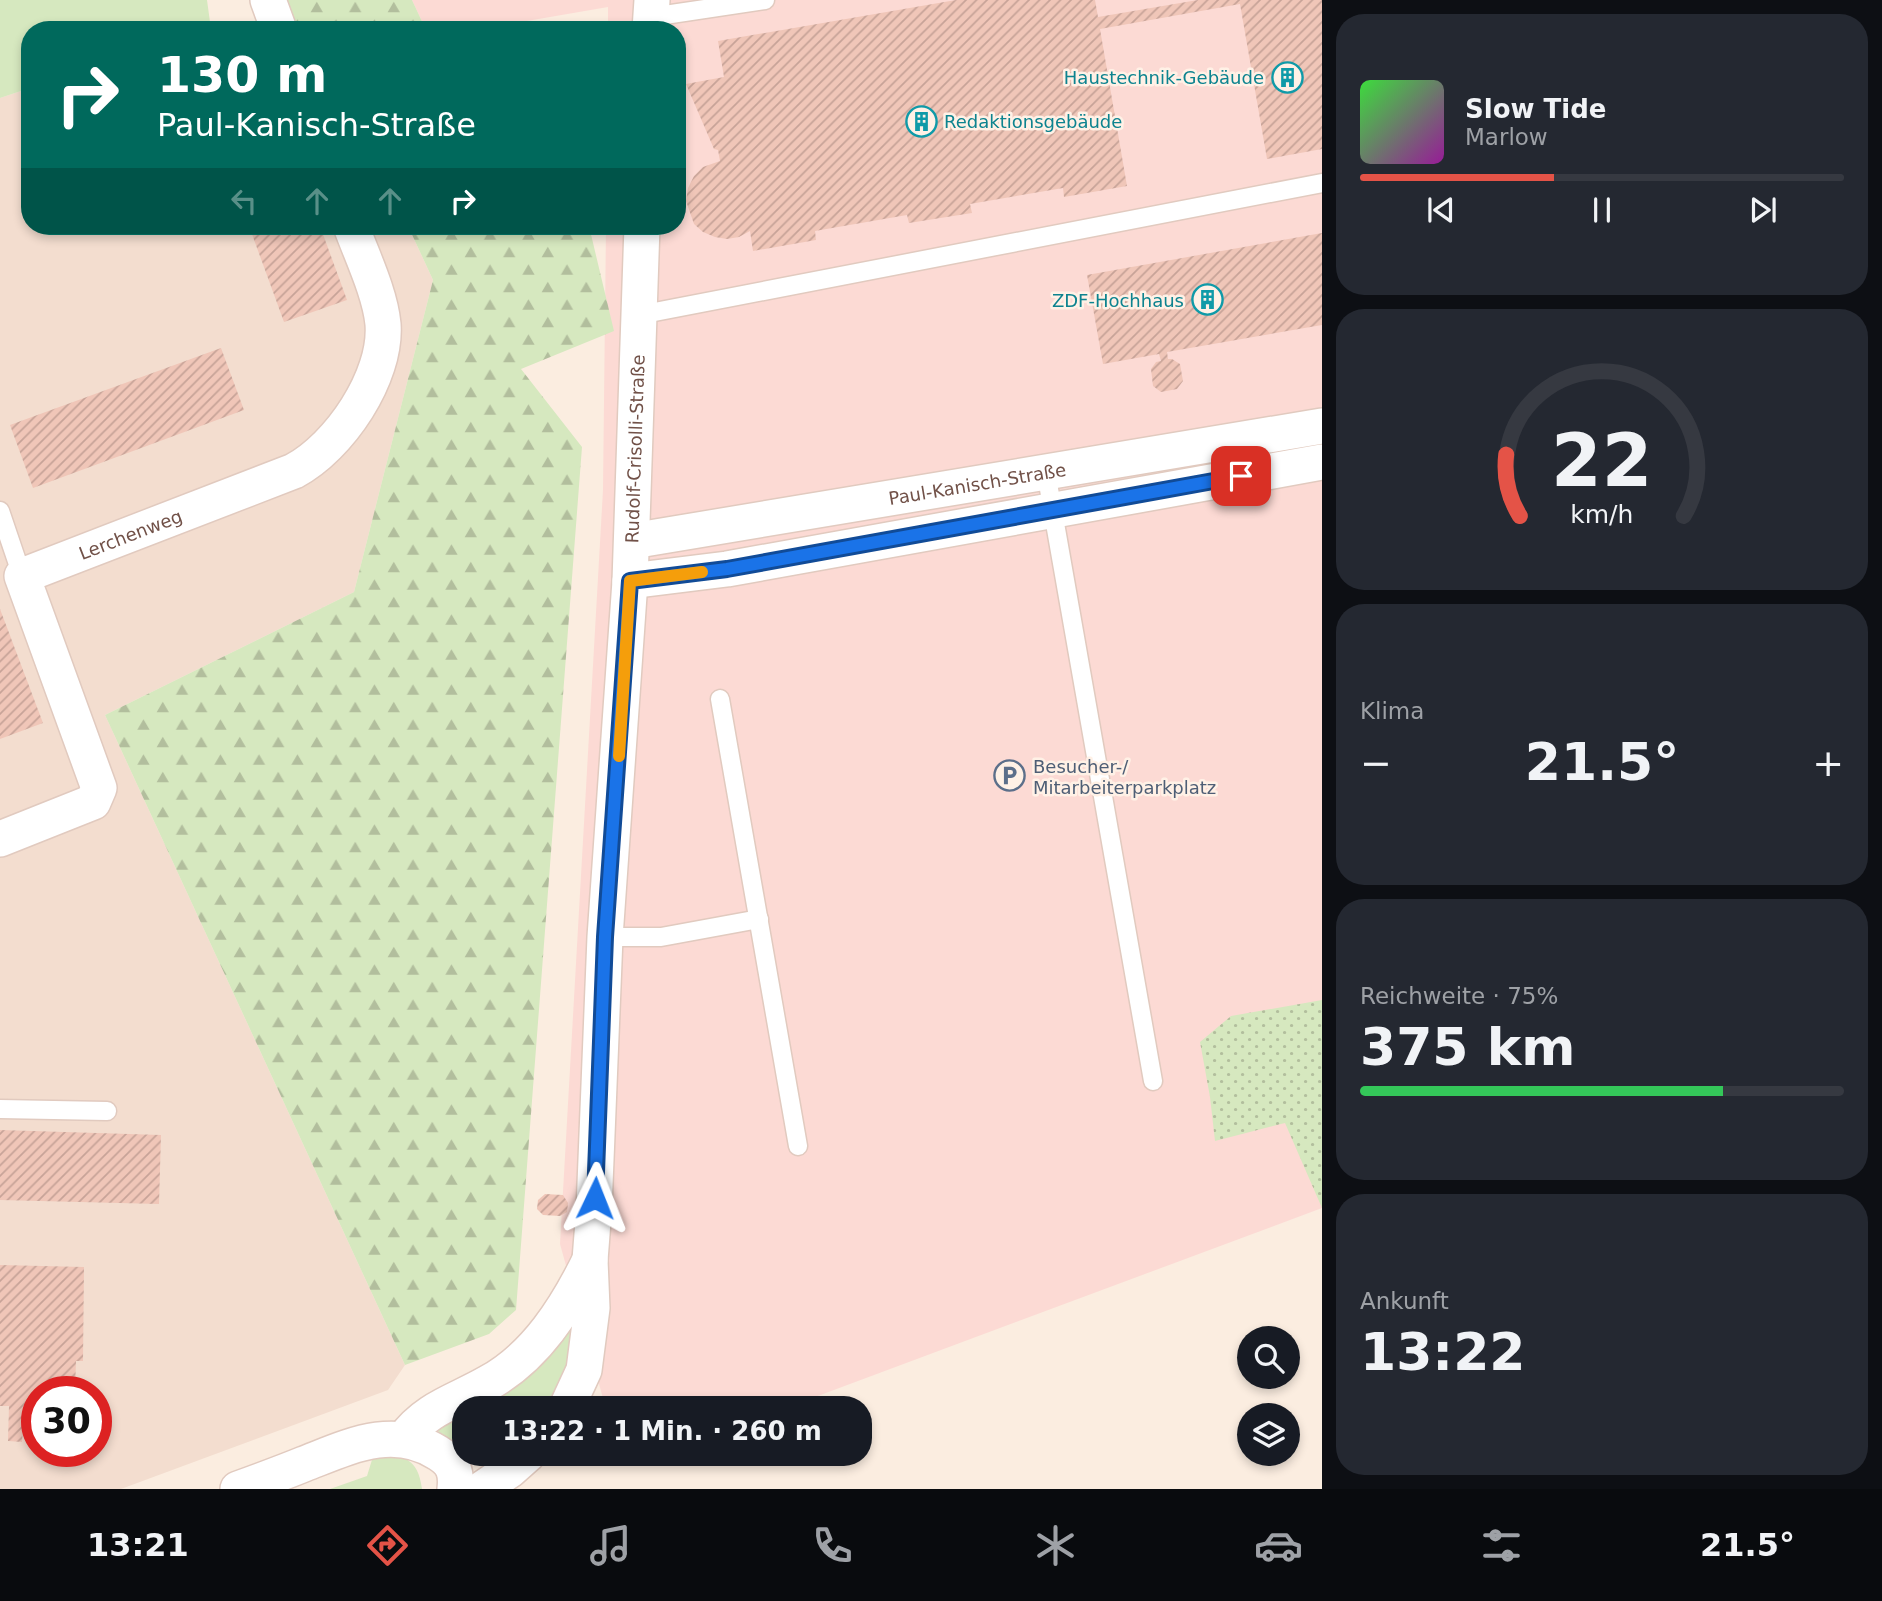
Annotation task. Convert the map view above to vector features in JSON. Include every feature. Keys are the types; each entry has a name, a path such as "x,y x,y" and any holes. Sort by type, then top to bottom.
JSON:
{"street":[{"path":"268,0 276,21"},
{"name":"Lerchenweg","path":"22,576 293,471 318,456 329,445 364,397 375,371 382,342 383,324 379,306 354,235"},
{"name":"Rudolf-Crisolli-Straße","path":"572,1396 584,1370 592,1308 590,1260 605,937 632,541 642,235"},
{"name":"Paul-Kanisch-Straße","path":"632,541 1322,426"},
{"path":"630,581 727,569 1322,462"},
{"path":"0,839 93,802 99,788 22,576"},
{"name":"Rudolf-Crisolli-Straße","path":"404,1439 411,1429 434,1409 488,1384 527,1354 559,1314 590,1260"},
{"path":"238,1489 358,1443 377,1439 404,1439 436,1451 457,1481"},
{"path":"482,1489 512,1466"}],"lane":[{"path":"651,16 765,0"},
{"path":"639,315 1322,183"},
{"path":"1046,472 1153,1081"},
{"path":"0,511 22,576"},
{"path":"720,699 798,1146"},
{"path":"605,937 661,937 759,919"},
{"path":"0,1109 107,1111"}],"shaded area":[{"path":"412,0 1322,0 1322,1208 818,1396 602,1396 560,1244 603,490 606,235 686,235 686,21 608,21 608,7 527,21 422,21"},
{"path":"21,91 21,235 412,235 433,280 354,592 105,715 405,1365 388,1390 121,1489 0,1489 0,98"}],"green space":[{"path":"0,0 207,0 210,21 21,21 21,91 0,98"},
{"path":"282,0 412,0 422,21 290,21"},
{"path":"412,235 591,235 614,331 521,369 582,447 516,1310 489,1334 405,1365 105,715 354,592 433,280"},
{"path":"1322,1000 1322,1208 1285,1123 1215,1141 1200,1042 1231,1016"},
{"path":"574,1327 573,1358 556,1396 484,1396"},
{"path":"452,1416 452,1443 440,1436 436,1425"},
{"path":"375,1450 401,1457 412,1464 417,1470 422,1489 330,1489 367,1476"}],"building":[{"name":"Redaktionsgebäude","path":"956,0 1095,0 1098,17 1198,0 1322,0 1322,149 1267,159 1240,4 1100,29 1127,186 1064,197 1063,188 970,204 972,213 909,223 907,215 815,231 816,240 753,251 750,231 727,239 703,232 694,224 686,201 688,188 703,167 720,161 718,150 714,149 686,84 724,77 718,41"},
{"name":"ZDF-Hochhaus","path":"1322,233 1322,325 1167,352 1168,359 1180,364 1183,381 1177,389 1161,392 1153,386 1151,369 1156,362 1161,361 1159,354 1103,364 1087,275"},
{"path":"252,235 323,235 347,300 284,322"},
{"path":"221,348 244,410 33,488 10,425"},
{"path":"0,609 43,723 0,739"},
{"path":"0,1130 161,1135 159,1204 0,1200"},
{"path":"545,1194 563,1195 568,1203 567,1212 560,1216 543,1215 537,1209 538,1200"},
{"path":"0,1265 84,1267 83,1361 76,1361 76,1376 21,1376 21,1442 8,1441 9,1406 0,1406"}],"slow traffic":[{"path":"619,756 630,581 702,572"}],"place":[{"name":"Haustechnik-Gebäude","path":"1287,77"},
{"name":"Redaktionsgebäude","path":"921,121"},
{"name":"ZDF-Hochhaus","path":"1207,300"},
{"name":"Besucher-/ Mitarbeiterparkplatz","path":"1010,776"}],"route":[{"path":"595,1198 605,937 630,581 727,569 1241,476"}]}
